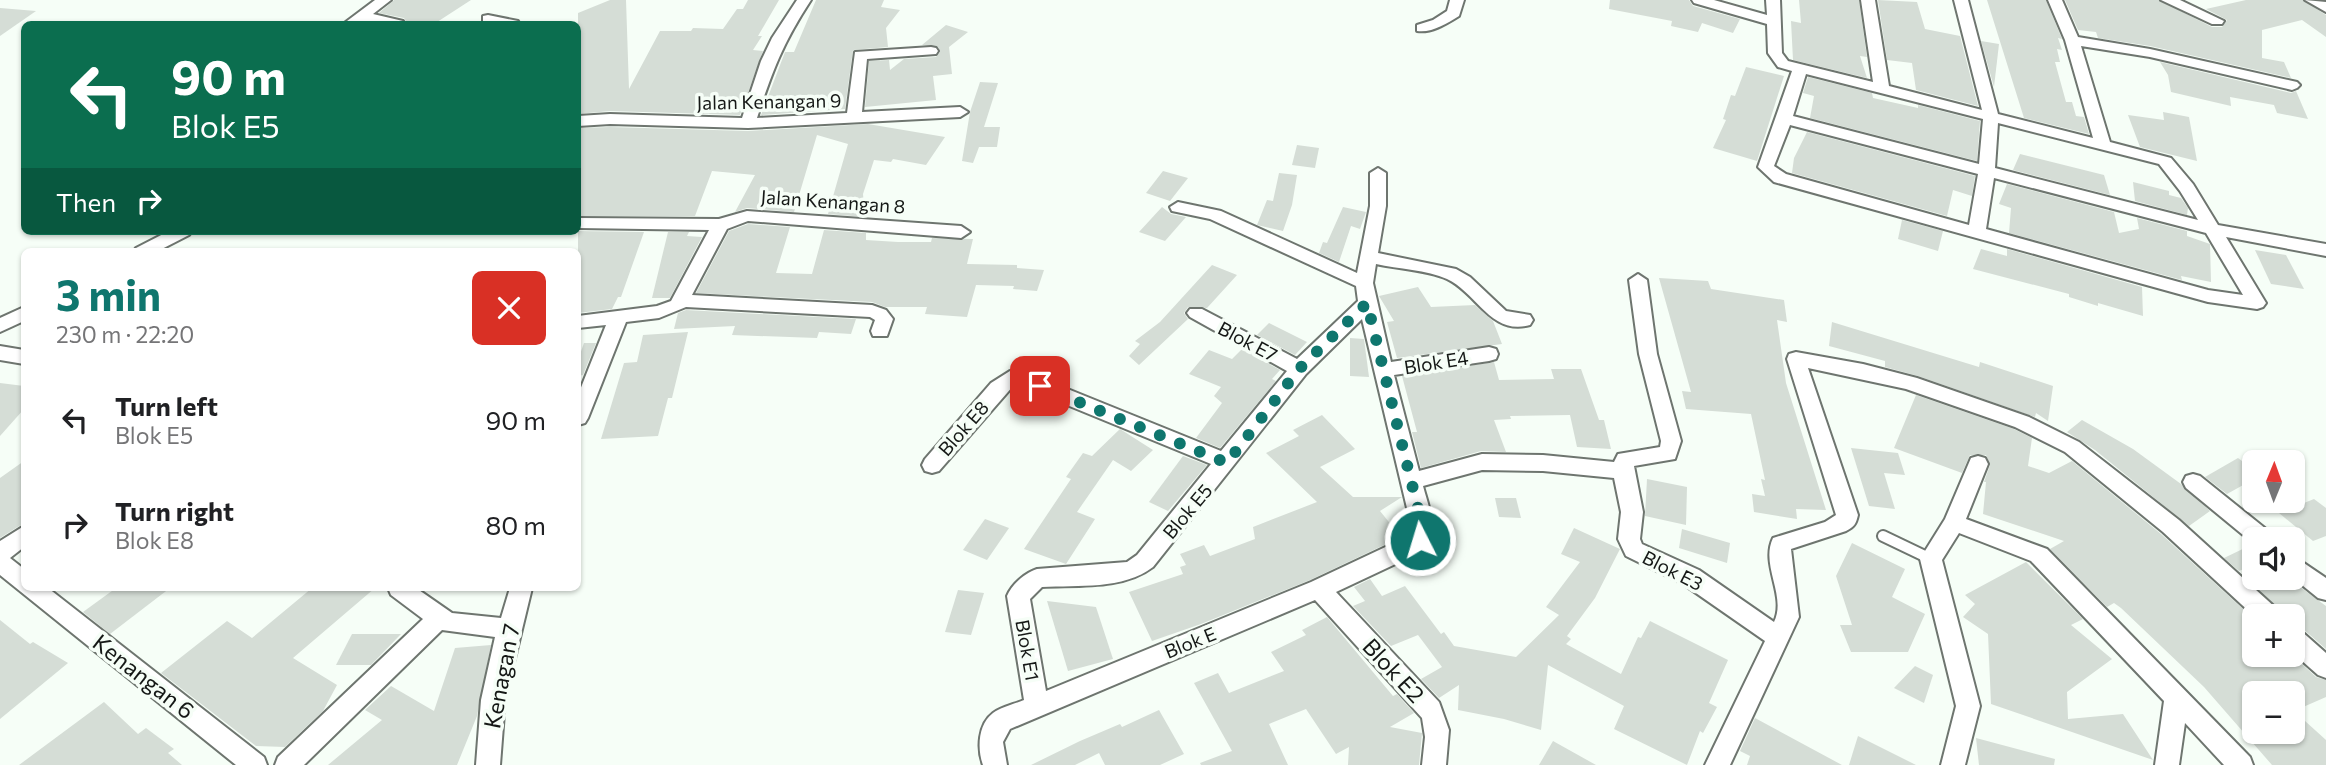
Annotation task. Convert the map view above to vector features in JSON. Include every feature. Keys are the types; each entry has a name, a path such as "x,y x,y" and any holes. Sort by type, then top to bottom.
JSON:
{"street":[{"path":"355,20 384,0"},
{"path":"748,123 768,61 779,38 804,0"},
{"path":"1422,28 1454,13 1457,0"},
{"path":"1699,0 1772,21"},
{"path":"1773,0 1775,52 1783,64 2165,162 2187,188 2257,303 2208,296 1977,230 1793,182 1770,173 1766,167 1768,160 1785,119 1800,70"},
{"path":"1868,0 1882,89"},
{"path":"1961,0 1991,116 1987,171 1977,230"},
{"path":"2055,0 2072,40 2103,144"},
{"path":"2168,0 2217,21"},
{"path":"2312,0 2326,8"},
{"path":"488,19 498,21"},
{"path":"2072,40 2150,53 2292,85"},
{"path":"854,119 860,55 931,51"},
{"name":"Jalan Kenangan 9","path":"581,121 610,119 748,123 960,112"},
{"path":"1785,119 2211,229 2326,250"},
{"path":"1378,173 1378,206 1364,283 1411,481 1482,462 1543,463 1623,471 1625,460 1632,457 1661,456 1671,449 1648,354 1638,280"},
{"path":"1178,206 1215,215 1364,283"},
{"name":"Jalan Kenangan 8","path":"581,223 720,225 747,216 961,232"},
{"path":"581,322 659,312 678,305 720,225"},
{"path":"150,248 175,235"},
{"path":"1369,257 1450,273 1464,281 1500,315 1507,319 1524,320"},
{"path":"682,301 872,312 884,318 880,331"},
{"name":"Blok E5","path":"1018,596 1037,578 1121,573 1133,570 1145,561 1227,463 1299,369 1367,303"},
{"name":"Blok E7","path":"1196,313 1299,369"},
{"path":"0,326 21,315"},
{"path":"581,411 618,319"},
{"path":"0,353 21,356"},
{"name":"Blok E4","path":"1384,370 1489,354"},
{"path":"1717,765 1788,617 1790,603 1780,554 1781,544 1793,538 1836,527 1846,521 1847,515 1796,359 1910,383 2022,422 2072,447 2171,526 2256,604"},
{"name":"Blok E8","path":"932,465 998,388 1010,378 1026,380 1227,463"},
{"path":"1953,765 1968,706 1931,559 1954,523 1978,464"},
{"name":"Blok E3","path":"1623,471 1632,512 1629,539 1634,550 1691,577 1779,638"},
{"name":"Blok E","path":"995,765 990,745 991,736 1001,722 1319,589 1413,546 1420,540 1423,529 1411,481"},
{"path":"2193,482 2248,527"},
{"path":"1954,523 2039,555 2241,765"},
{"path":"0,553 21,537"},
{"path":"0,562 21,580"},
{"path":"2305,575 2326,592"},
{"name":"Blok E2","path":"1319,589 1431,710 1436,719 1437,732 1434,765"},
{"name":"Kenangan 6","path":"36,591 256,765"},
{"path":"403,591 449,623 508,628"},
{"name":"Kenagan 7","path":"488,765 490,727 508,628 520,591"},
{"name":"Blok E1","path":"1018,596 1037,705"},
{"path":"288,765 439,618"},
{"path":"2305,649 2326,668"},
{"path":"2167,765 2176,697"}],"lane":[{"path":"1883,536 1931,559"}],"building":[{"path":"394,0 471,0 439,21 406,21 404,18 379,13"},
{"path":"610,0 626,0 629,89 660,31 723,29 737,9 743,9 748,0 779,0 753,50 763,51 740,115 610,111 581,114 581,21 578,21 578,13"},
{"path":"816,0 884,0 881,7 900,10 886,28 888,47 853,50 845,109 761,115 785,52 794,52"},
{"path":"1610,0 1689,0 1693,6 1740,19 1733,33 1702,23 1698,32 1671,26 1672,21 1609,9"},
{"path":"1799,0 1859,0 1867,57 1860,56 1867,78 1793,60 1791,21 1801,23"},
{"path":"1878,0 1917,2 1925,29 1960,36 1978,106 1916,90 1912,63 1887,60"},
{"path":"1987,0 2046,0 2062,39 2058,38 2062,50 2057,49 2060,62 2055,62 2066,102 2072,102 2076,116 2084,117 2089,134 2024,118"},
{"path":"2065,0 2159,0 2212,27 2222,27 2227,20 2206,9 2246,0 2303,0 2326,15 2326,37 2302,20 2262,30 2262,58 2284,62 2291,78 2150,46 2098,38 2096,32 2078,30"},
{"path":"0,8 36,11 21,21 0,36"},
{"path":"946,25 968,32 949,47 952,74 933,76 936,100 865,107 869,61 889,60 890,70 904,59 936,57 940,52 938,47 922,45"},
{"path":"1981,41 1999,44 1994,87"},
{"path":"2160,62 2291,93 2296,91 2308,119 2277,113 2274,105 2230,97 2231,106 2171,92 2168,75"},
{"path":"1746,67 1784,76 1757,161 1713,148 1726,120 1723,119 1731,95 1735,96"},
{"path":"1808,77 1872,93 1873,98 1918,108 1918,105 1980,121 1977,161 1810,118 1814,96 1803,93"},
{"path":"980,82 998,83 984,127 1000,127 997,147 979,147 973,163 962,161 970,112"},
{"path":"2163,112 2189,117 2197,161 2140,147 2128,115 2164,120"},
{"path":"868,124 945,137 926,165 893,159 891,162 874,160 863,194 865,217 828,214 848,144 817,135 794,212 747,208 735,212 755,175 712,171 695,216 581,216 581,128 748,131"},
{"path":"1807,132 1975,176 1972,196 1953,190 1947,216 1792,173 1794,158"},
{"path":"1297,145 1319,148 1315,168 1292,165"},
{"path":"2020,154 2104,175 2110,195 2013,170"},
{"path":"1163,171 1188,178 1170,201 1146,193"},
{"path":"1279,173 1297,175 1292,205 1283,231 1257,225 1267,200 1273,201"},
{"path":"2133,182 2169,191 2169,195 2181,198 2188,208 2187,215 2135,201"},
{"path":"2007,184 2114,212 2119,233 2139,229 2137,218 2187,231 2187,236 2210,244 2211,282 2181,276 2182,280 2009,233 2011,208 1999,204"},
{"path":"1162,207 1171,214 1186,217 1165,241 1139,232"},
{"path":"1343,207 1366,212 1360,229 1351,226 1339,262 1319,253 1323,242 1327,243"},
{"path":"1902,220 1943,231 1938,251 1898,239"},
{"path":"748,224 790,227 776,273 812,274 824,230 866,233 866,240 898,242 931,242 932,238 973,239 967,264 1017,265 1017,268 1044,270 1037,291 1013,289 1014,286 976,285 967,317 925,314 927,307 885,307 872,302 696,293 729,231"},
{"path":"581,231 644,232 621,297 618,297 612,309 581,313 581,248 578,248 578,235 581,235"},
{"path":"668,232 689,232 687,236 702,237 670,298 652,298"},
{"path":"1981,249 2007,256 2007,249 2142,287 2143,316 2098,303 2098,306 2069,297 2069,294 1973,269"},
{"path":"2255,250 2286,255 2304,289 2271,284"},
{"path":"1212,265 1237,275 1207,308 1188,307 1184,313 1188,319 1139,365 1129,356 1140,344 1135,341 1160,322"},
{"path":"1659,278 1708,281 1711,289 1784,300 1787,322 1777,320 1786,383 1826,510 1796,509 1797,519 1754,512 1752,494 1765,496 1761,479 1765,480 1751,414 1686,409 1682,391 1691,392"},
{"path":"1418,287 1431,307 1475,305 1493,321 1502,344 1397,358 1387,322 1394,321 1379,296"},
{"path":"686,310 856,319 851,334 819,332 817,338 732,335 735,326 674,329 678,313"},
{"path":"1832,322 1979,367 1980,362 2053,386 2048,421 2036,413 2035,417 1885,367 1885,361 1829,346"},
{"path":"1269,323 1307,342 1295,355 1257,335"},
{"path":"688,332 672,398 668,398 658,436 601,439 624,363 637,362 643,335"},
{"path":"1350,338 1364,339 1369,377 1350,376"},
{"path":"584,343 596,343 581,375 581,352"},
{"path":"1242,349 1280,370 1272,379 1276,381 1220,448 1196,438 1222,403 1214,396 1221,387 1189,374 1209,350 1232,359"},
{"path":"1494,362 1499,380 1554,379 1551,369 1581,369 1599,420 1604,420 1611,449 1577,447 1570,415 1510,416 1511,419 1494,420 1506,452 1481,451 1421,468 1412,432 1417,432 1402,376"},
{"path":"0,383 21,386 21,412 0,436"},
{"path":"1916,395 2014,429 2032,438 2028,466 2049,473 2072,461 2161,534 2242,608 2242,667 2305,667 2316,677 2326,680 2326,697 2305,706 2305,681 2242,681 2242,731 2204,687 2121,608 2114,603 2107,607 2050,549 2064,541 1983,514 1984,482 1990,465 1986,455 1970,455 1962,473 1894,448"},
{"path":"1322,415 1355,449 1320,467 1353,497 1402,497 1380,511 1401,537 1310,580 1152,641 1129,592 1183,574 1180,567 1186,565 1180,554 1204,545 1210,556 1255,539 1253,527 1317,502 1266,453 1299,436 1293,430"},
{"path":"2082,420 2133,449 2181,484 2210,511 2189,526 2095,450 2067,432"},
{"path":"1120,429 1153,450 1131,471 1113,460 1077,512 1095,519 1066,564 1024,549 1071,479 1066,477 1083,453 1092,456"},
{"path":"1851,448 1898,453 1905,475 1884,473 1895,509 1869,506"},
{"path":"1183,456 1207,465 1168,511 1149,502"},
{"path":"2238,458 2242,461 2242,486 2227,494 2205,477"},
{"path":"21,463 21,525 0,538 0,478"},
{"path":"1647,479 1687,487 1686,525 1645,516"},
{"path":"1495,498 1516,498 1521,518 1499,517"},
{"path":"2314,499 2326,508 2326,536 2313,541 2305,534 2305,527 2296,527 2279,513 2305,513 2305,503"},
{"path":"985,519 1009,528 987,560 963,550"},
{"path":"1574,528 1620,549 1595,598 1567,636 1571,639 1566,644 1621,674 1638,637 1641,638 1650,621 1728,660 1709,703 1717,707 1703,733 1700,731 1687,765 1614,729 1624,706 1548,665 1541,730 1458,710 1459,685 1439,698 1421,679 1442,667 1418,635 1391,646 1353,606 1365,601 1354,587 1370,579 1382,596 1405,586 1441,634 1444,632 1454,646 1516,657 1559,615 1546,607 1580,562 1561,554"},
{"path":"1682,529 1730,543 1727,563 1679,548"},
{"path":"1852,543 1905,569 1892,597 1925,614 1908,652 1851,652 1840,625 1852,625 1836,576"},
{"path":"2242,549 2242,570 2239,571 2224,558"},
{"path":"2026,562 2083,619 2071,625 2112,659 2067,692 2068,719 2123,714 2153,760 1991,704 1988,634 1963,617 1975,604 1965,595"},
{"path":"958,590 984,593 971,635 945,632"},
{"path":"2258,590 2304,590 2326,606 2326,649 2305,631 2305,604 2273,604"},
{"path":"112,591 166,591 110,634 83,612"},
{"path":"308,591 371,591 293,658 337,685 323,711 285,747 256,746 161,673 227,621 252,638"},
{"path":"1047,601 1096,607 1113,659 1068,671"},
{"path":"1327,617 1393,696 1397,694 1414,713 1390,727 1422,733 1419,765 1348,765 1349,747 1336,754 1306,709 1269,724 1288,765 1201,765 1200,763 1232,751 1194,683 1218,673 1229,693 1284,671 1271,652 1306,635 1302,630"},
{"path":"0,620 30,644 33,642 68,663 0,719"},
{"path":"352,634 401,634 371,665 336,665"},
{"path":"491,645 477,716 457,765 328,765 382,720 365,710 391,686 434,711 455,648"},
{"path":"1915,666 1933,675 1924,703 1894,688"},
{"path":"104,702 138,734 146,728 174,749 168,753 182,765 19,765"},
{"path":"1159,710 1184,754 1160,765 1105,765 1099,753 1075,765 1031,765 1080,741 1120,724 1122,727"},
{"path":"1755,718 1842,765 1747,765 1750,756 1740,751"},
{"path":"2305,721 2326,740 2326,765 2272,765 2254,744 2305,744"},
{"path":"1858,736 1916,765 1849,765"},
{"path":"1976,738 2055,759 2054,765 1979,765"},
{"path":"1553,741 1596,765 1539,765"}],"route":[{"path":"1040,386 1227,463 1299,369 1367,303 1423,529 1420,540"}]}
